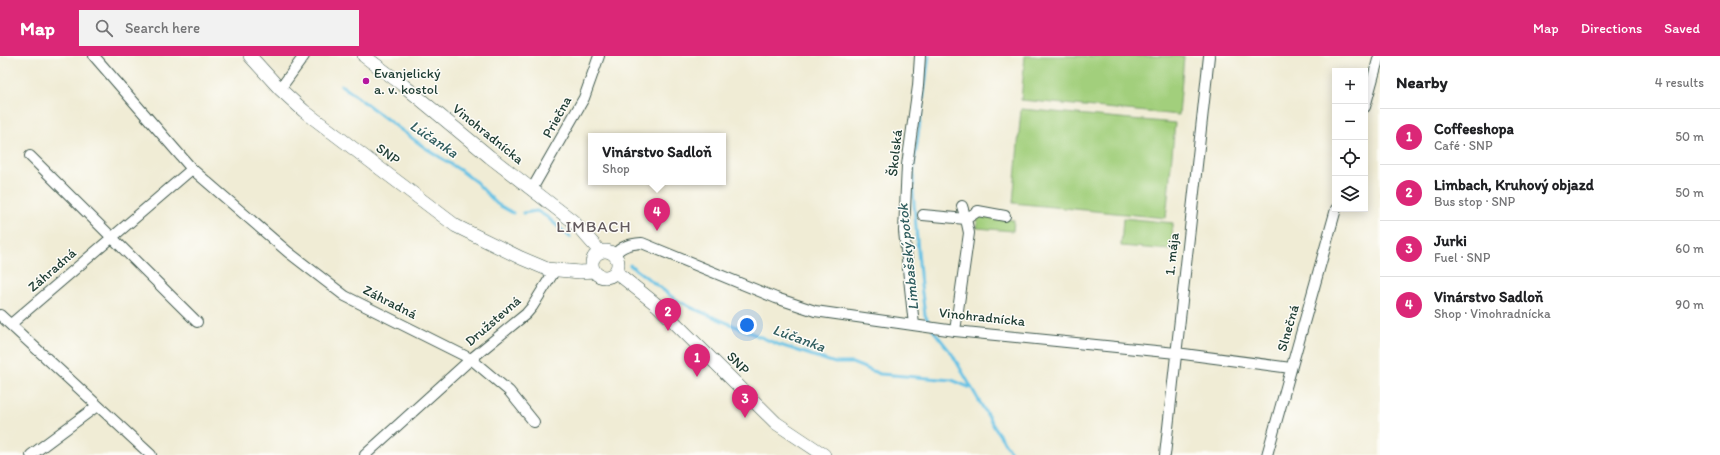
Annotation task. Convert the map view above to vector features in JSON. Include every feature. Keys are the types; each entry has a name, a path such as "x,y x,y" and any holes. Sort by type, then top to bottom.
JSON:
{"street":[{"name":"Záhradná","path":"94,56 192,169 288,252 345,296 471,359"},
{"name":"SNP","path":"250,56 280,89 321,126 456,226 547,269 580,272 594,271"},
{"path":"280,89 304,56"},
{"name":"Vinohradnícka","path":"364,56 403,85 490,157 574,222 596,247 598,252"},
{"name":"Priečna","path":"532,189 584,98 599,56"},
{"name":"Školská","path":"914,325 904,231 907,165 918,86 920,56"},
{"name":"1. mája","path":"1165,455 1208,56"},
{"path":"1366,104 1379,56"},
{"path":"30,156 198,322"},
{"name":"Záhradná","path":"11,324 192,169"},
{"path":"955,331 969,233 962,206"},
{"path":"923,215 966,219 978,211 1005,216"},
{"name":"Slnečná","path":"1267,455 1335,212"},
{"name":"Vinohradnícka","path":"615,255 625,246 642,243 776,298 815,311 936,329 1176,353 1291,368"},
{"path":"607,251 615,255 619,263 616,272 605,278 600,277 594,271 592,263 593,259 598,252 607,251"},
{"name":"Družstevná","path":"534,422 509,391 471,359 526,314 555,270"},
{"name":"SNP","path":"616,272 671,318 762,410 787,431 824,455"},
{"path":"0,315 151,455"},
{"path":"365,455 471,359"},
{"path":"31,455 97,406"}],"green space":[{"path":"1025,56 1184,56 1179,115 1021,100"},
{"path":"1021,109 1175,123 1166,218 1013,203"},
{"path":"981,216 1014,220 1013,231 977,228 977,220"},
{"path":"1123,218 1173,223 1171,250 1121,246"}],"waterway":[{"name":"Limbašský potok","path":"929,56 914,165 913,192 921,286 925,315 930,325"},
{"name":"Lúčanka","path":"341,85 424,147 460,170 476,182 497,204 513,213"},
{"name":"Lúčanka","path":"523,213 537,211 547,217 570,237"},
{"name":"Lúčanka","path":"630,265 675,299 692,308 777,344 835,363 852,363 880,374 952,380 971,388"},
{"name":"Limbašský potok","path":"933,330 952,354 996,430 1013,455"}],"place":[{"name":"Evanjelický a. v. kostol","path":"366,81"},
{"name":"Vinárstvo Sadloň","path":"657,231"},
{"name":"Limbach, Kruhový objazd","path":"668,331"},
{"name":"Coffeeshopa","path":"697,377"},
{"name":"Jurki","path":"745,418"}],"district":[{"name":"LIMBACH","path":"594,226"}]}
